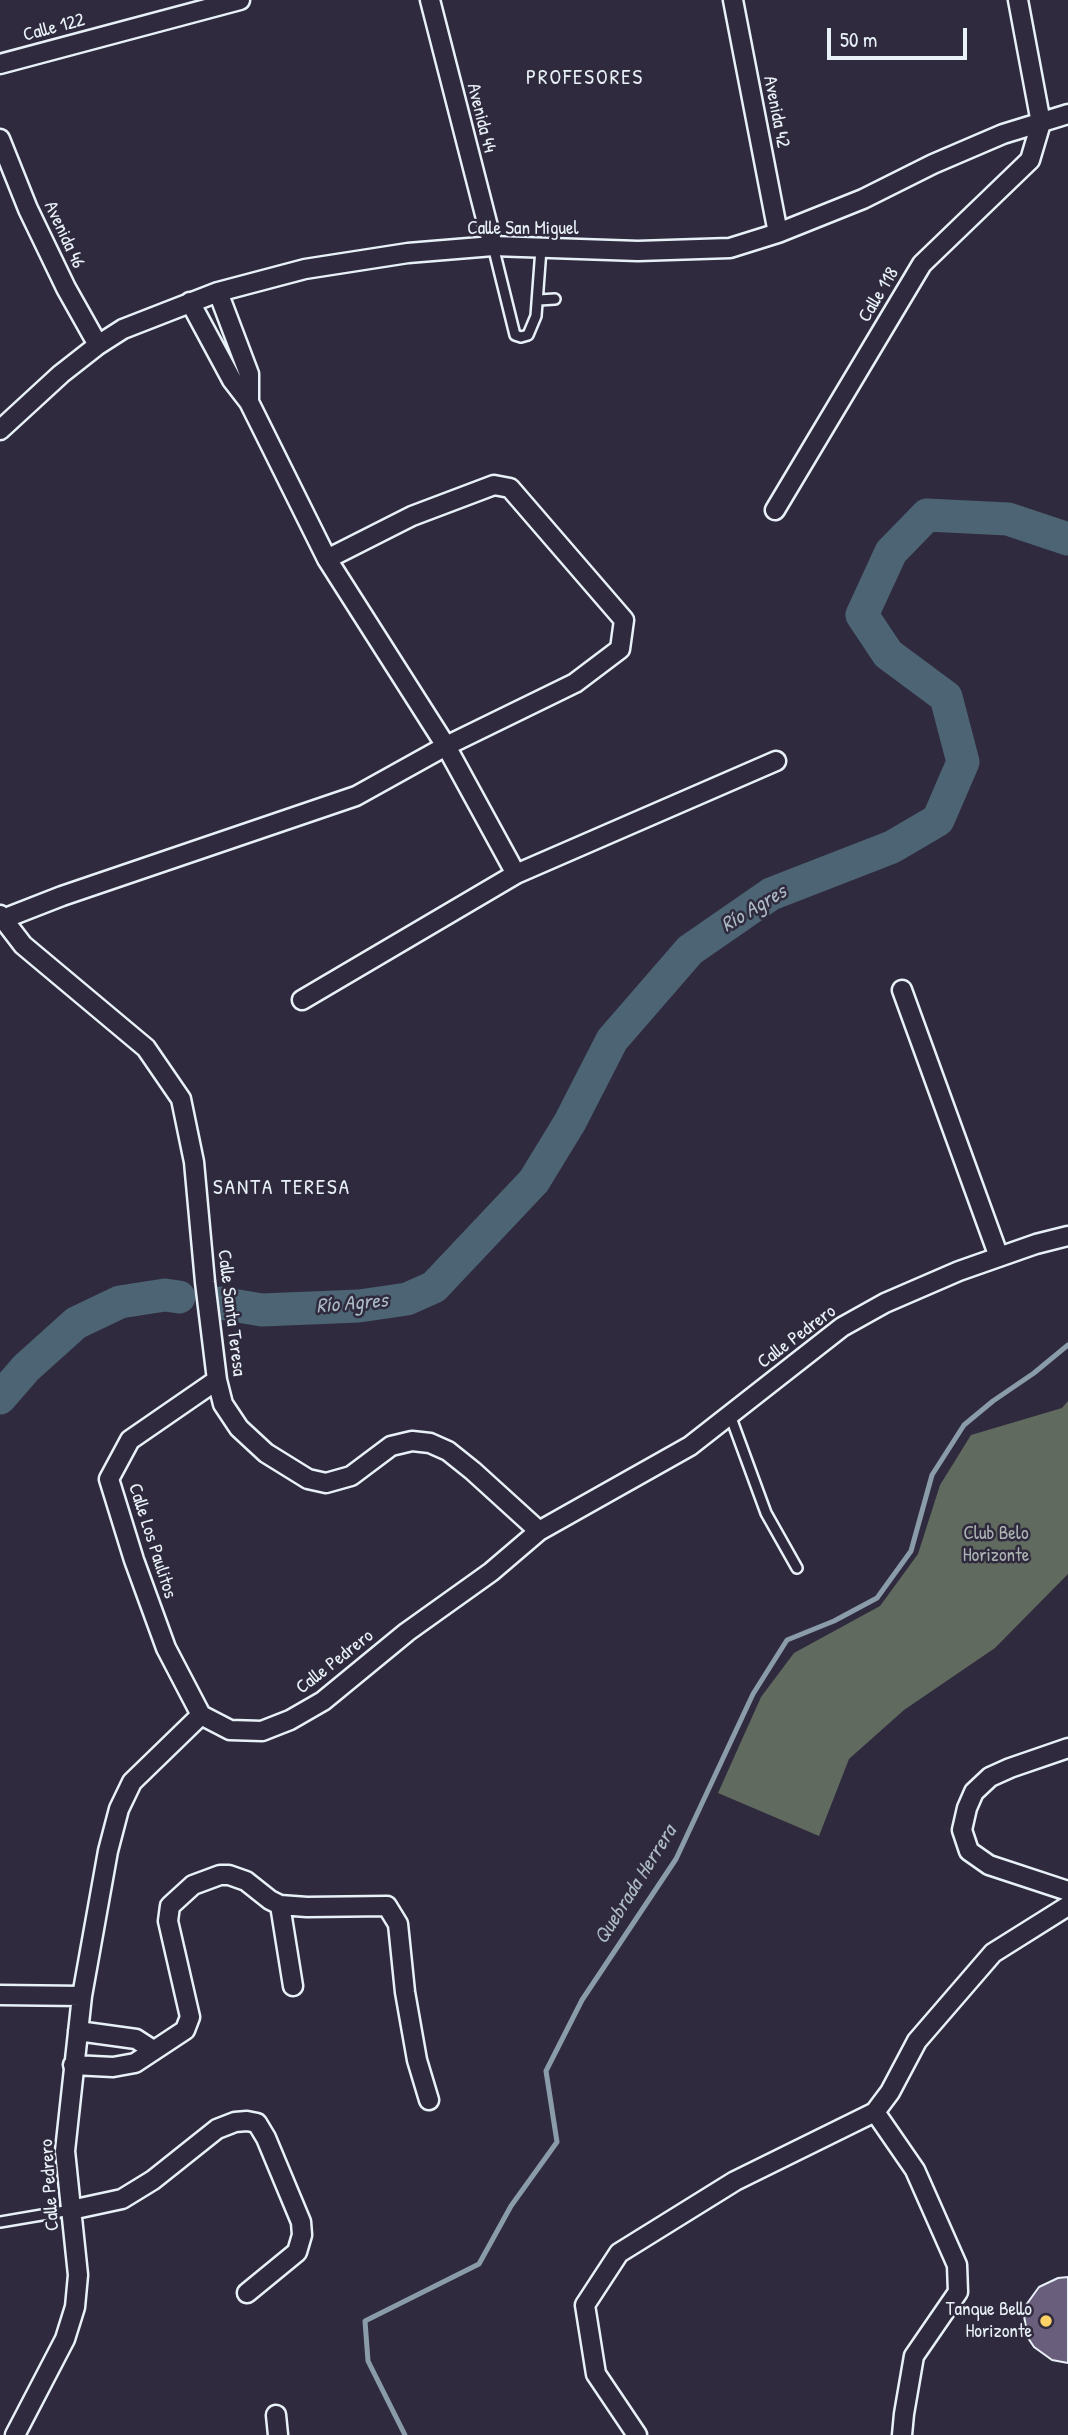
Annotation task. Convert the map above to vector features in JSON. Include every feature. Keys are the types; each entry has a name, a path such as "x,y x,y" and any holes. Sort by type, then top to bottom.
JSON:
{"street":[{"name":"Calle 122","path":"0,64 240,0"},
{"name":"Avenida 44","path":"430,0 492,246"},
{"name":"Avenida 42","path":"733,0 778,233"},
{"path":"1018,0 1041,123"},
{"name":"Calle San Miguel","path":"0,430 97,345 123,329 218,292 305,269 408,253 492,246 638,251 730,248 778,233 863,200 933,164 991,139 1068,114"},
{"name":"Calle 118","path":"775,510 922,264 1030,160 1041,123"},
{"name":"Avenida 46","path":"0,139 33,220 97,345"},
{"path":"218,292 249,374 249,402"},
{"path":"190,302 232,380 249,402 327,559 446,746 516,874"},
{"path":"1,917 356,796 446,746 575,683 620,649 624,620 510,488 494,485 412,516 327,559"},
{"path":"302,1000 516,874 776,761"},
{"name":"Calle Santa Teresa","path":"1,917 23,945 146,1048 181,1099 194,1163 217,1380 223,1404 239,1428 266,1453 308,1479 326,1483 351,1476 391,1446 412,1441 430,1443 447,1451 473,1471 540,1531"},
{"path":"902,990 999,1257"},
{"name":"Calle Pedrero","path":"15,2435 65,2339 75,2307 78,2275 65,2151 74,2065 82,1996 108,1851 119,1809 132,1782 201,1715 230,1730 262,1731 290,1720 323,1701 407,1632 491,1572 540,1531 690,1446 842,1327 885,1303 959,1271 1068,1236"},
{"name":"Calle Los Paulitos","path":"201,1715 166,1648 134,1560 109,1479 130,1440 217,1380"},
{"path":"1068,1748 990,1777 974,1792 962,1830 969,1851 989,1865 1068,1891"},
{"path":"74,2065 113,2067 135,2063 185,2030 190,2017 168,1921 170,1906 193,1885 208,1878 229,1875 246,1881 280,1905 387,1906 398,1924 405,1992 417,2060 429,2100"},
{"path":"280,1905 293,1986"},
{"path":"637,2435 596,2374 585,2305 619,2253 735,2181 875,2112 890,2092 917,2041 993,1953 1068,1906"},
{"path":"0,1995 82,1996"},
{"path":"78,2031 136,2039 153,2050"},
{"path":"875,2112 915,2170 957,2265 958,2292 914,2356 902,2435"},
{"path":"71,2210 122,2199 153,2180 217,2129 235,2122 257,2123 266,2138 301,2222 302,2235 297,2252 247,2293"},
{"path":"276,2415 278,2435"}],"lane":[{"path":"492,246 515,335 522,337 528,335 537,316 541,249"},
{"path":"539,300 555,299"},
{"path":"730,1415 766,1513 797,1568"},
{"path":"0,2222 71,2210"}],"green space":[{"name":"Club Belo Horizonte","path":"1068,1401 1068,1574 995,1648 904,1710 849,1759 819,1836 718,1793 761,1697 794,1653 880,1606 918,1554 940,1485 971,1435 1062,1408"}],"building":[{"name":"Tanque Bello Horizonte","path":"1068,2277 1068,2363 1052,2360 1034,2347 1028,2338 1024,2316 1026,2305 1039,2287 1058,2278"}],"waterway":[{"name":"Río Agres","path":"220,1303 262,1310 359,1306 407,1299 434,1287 534,1181 570,1122 612,1040 690,950 771,894 892,847 938,820 963,762 946,697 888,654 862,615 891,552 927,515 1008,519 1068,539"},
{"name":"Río Agres","path":"0,1398 26,1368 76,1323 120,1302 165,1295 179,1297"},
{"name":"Quebrada Herrera","path":"405,2435 368,2361 365,2321 479,2264 511,2206 557,2142 546,2071 582,2000 676,1859 753,1694 787,1640 834,1621 877,1598 911,1551 932,1475 964,1425 1068,1345"}],"place":[{"name":"Tanque Bello Horizonte","path":"1046,2321"}],"district":[{"name":"PROFESORES","path":"585,78"},
{"name":"SANTA TERESA","path":"282,1188"}]}
